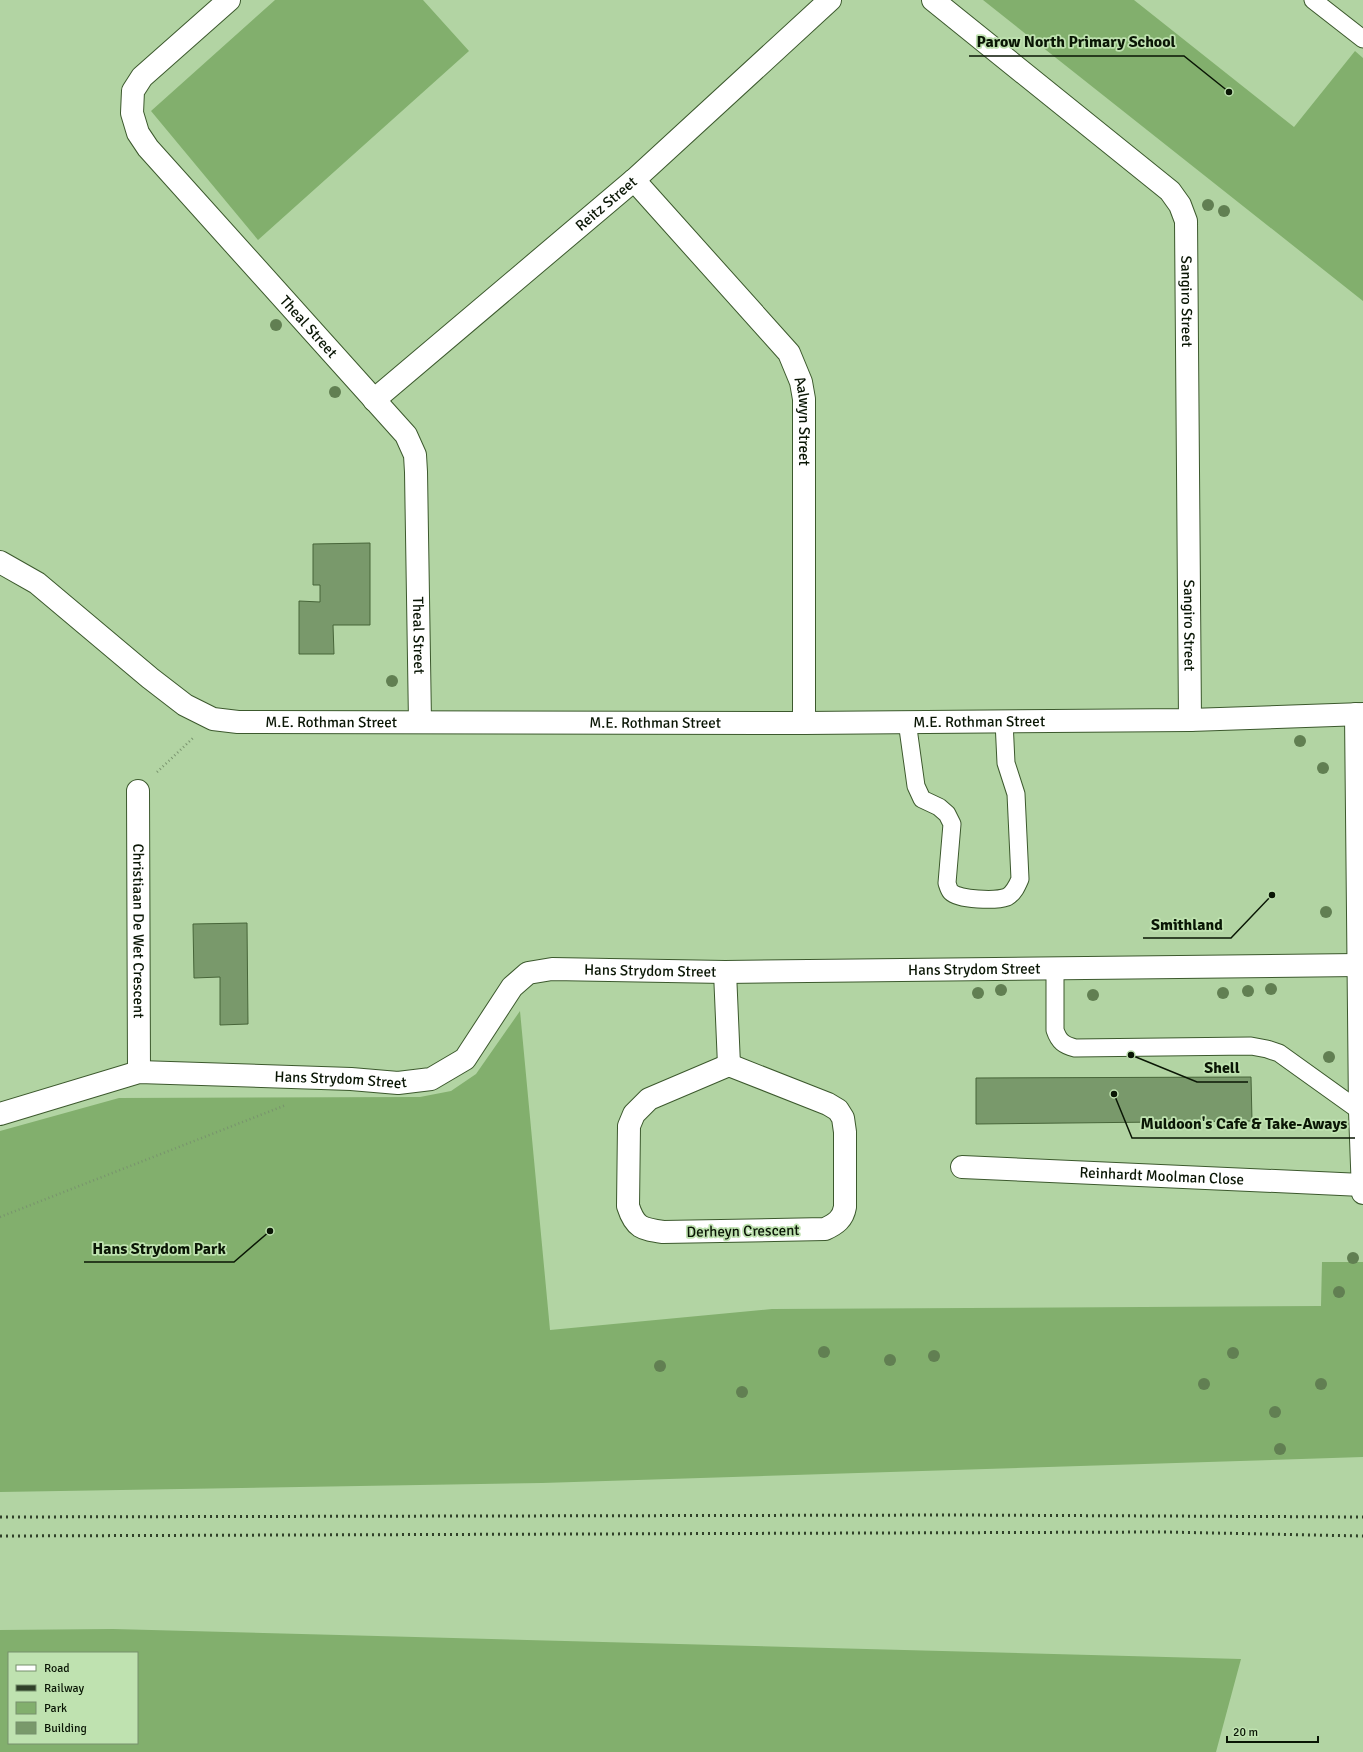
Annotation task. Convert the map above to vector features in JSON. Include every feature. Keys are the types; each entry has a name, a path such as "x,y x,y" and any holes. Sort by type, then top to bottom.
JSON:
{"street":[{"name":"Theal Street","path":"229,0 142,77 133,91 132,113 138,133 148,148 406,435 415,455 420,722"},
{"name":"Reitz Street","path":"374,400 634,180 830,0"},
{"name":"Sangiro Street","path":"933,0 1160,182 1170,191 1180,205 1186,221 1190,720"},
{"name":"Aalwyn Street","path":"634,180 789,354 801,382 804,398 804,723"},
{"name":"M.E. Rothman Street","path":"0,562 37,583 144,673 185,705 213,719 238,722 804,723 1190,720 1359,714"},
{"path":"1359,714 1360,1111 1362,1189"},
{"name":"Christiaan De Wet Crescent","path":"138,791 138,1072"},
{"name":"Hans Strydom Street","path":"0,1114 138,1072 351,1079 398,1083 431,1079 465,1059 512,987 528,973 552,969 725,972 1360,965"},
{"path":"725,972 730,1065"},
{"name":"Derheyn Crescent","path":"730,1065 828,1104 838,1110 843,1118 845,1132 845,1207 844,1215 834,1225 825,1230 663,1232 645,1230 637,1225 628,1206 629,1126 634,1114 649,1099 730,1065"},
{"name":"Reinhardt Moolman Close","path":"962,1167 1362,1189"}],"lane":[{"path":"1313,0 1363,39"},
{"path":"907,721 916,786 922,799 940,807 952,824 947,883 950,891 956,895 974,898 1007,896 1016,888 1020,879 1016,794 1006,763 1004,721"},
{"path":"1054,969 1055,1030 1059,1040 1066,1046 1075,1048 1252,1046 1267,1049 1279,1053 1360,1111"}],"path":[{"path":"138,791 213,719"},
{"path":"0,1217 293,1102"}],"green space":[{"path":"275,0 423,0 469,51 258,240 151,111"},
{"path":"983,0 1134,0 1294,127 1355,51 1363,58 1363,301"},
{"path":"520,1011 550,1330 772,1309 1321,1306 1322,1262 1363,1262 1363,1457 542,1483 0,1492 0,1131 119,1098 420,1097 451,1091 476,1074"},
{"path":"113,1629 1241,1659 1216,1752 0,1752 0,1630"}],"building":[{"path":"370,543 370,625 333,625 334,654 299,654 299,601 320,602 320,585 313,585 313,544"},
{"path":"247,923 248,1024 220,1025 220,977 194,978 193,924"},
{"path":"1251,1077 1252,1121 976,1124 976,1078"}],"railway":[{"path":"0,1517 956,1515 1363,1517"},
{"path":"0,1536 1164,1532 1363,1536"}],"place":[{"name":"Parow North Primary School","path":"1229,92"},
{"name":"Smithland","path":"1272,895"},
{"name":"Shell","path":"1131,1055"},
{"name":"Muldoon's Cafe & Take-Aways","path":"1114,1094"},
{"name":"Hans Strydom Park","path":"270,1231"}]}
